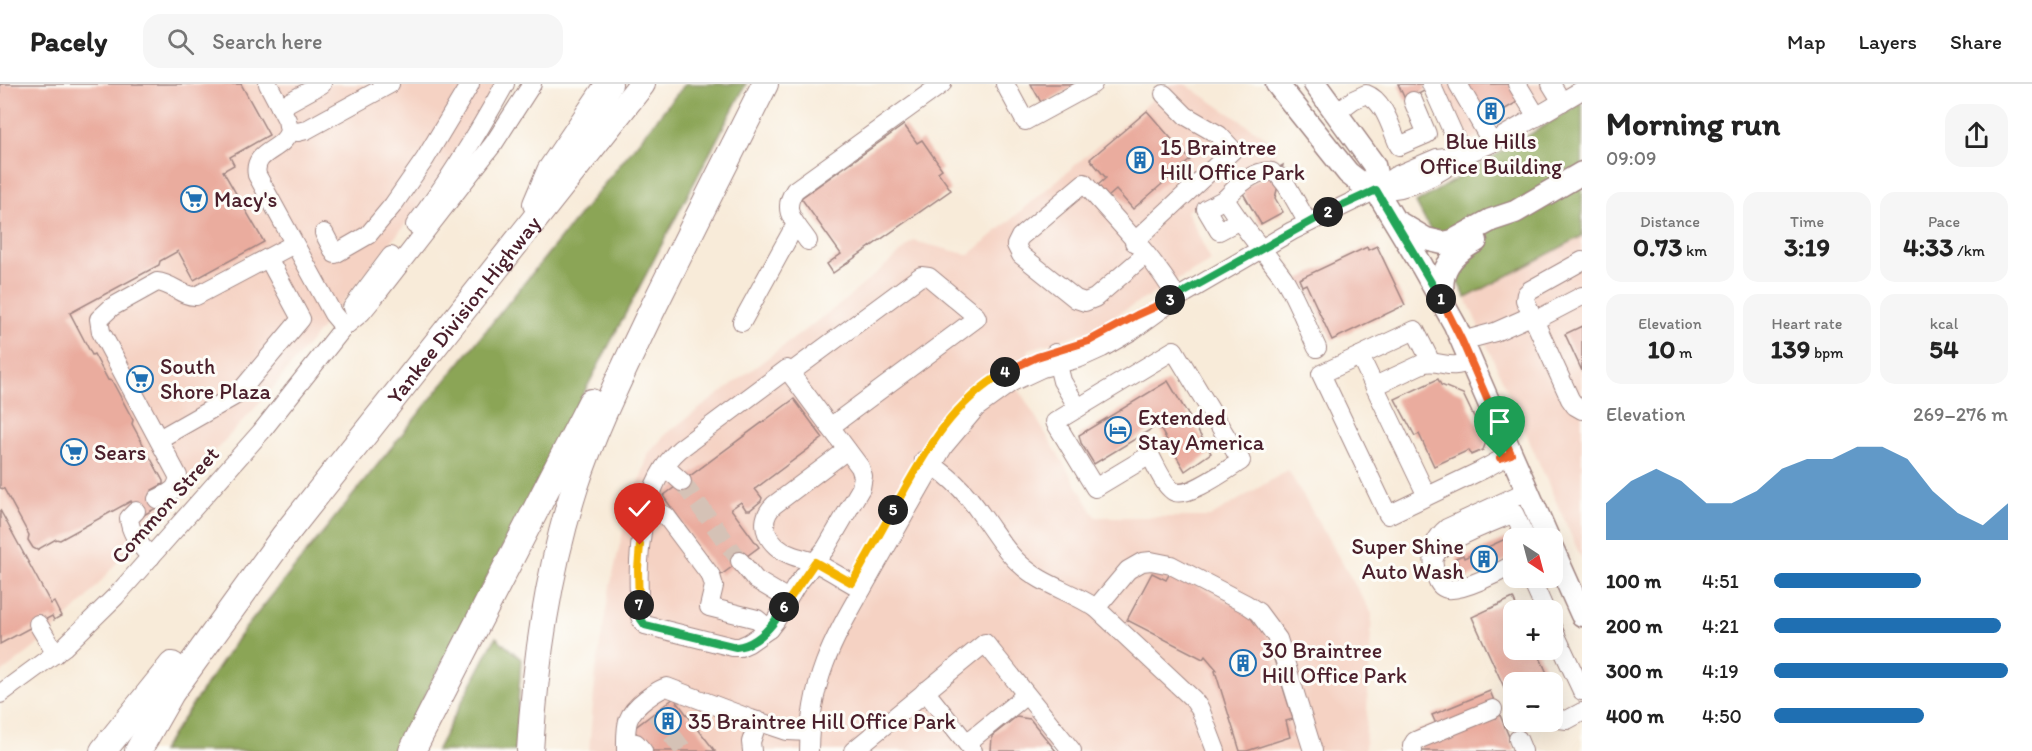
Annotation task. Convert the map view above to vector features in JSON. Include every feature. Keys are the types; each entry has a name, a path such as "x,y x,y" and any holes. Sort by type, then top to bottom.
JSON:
{"highway":[{"path":"522,236 550,171 609,84"},
{"name":"Yankee Division Highway","path":"284,536 642,84"},
{"path":"531,751 535,689 546,614 574,488 606,406 765,84"},
{"path":"412,751 643,300 683,247"},
{"path":"103,751 231,591 284,536"},
{"path":"138,751 171,693 284,536"}],"main road":[{"path":"1277,84 1348,173 1376,190 1393,217 1446,307 1467,351 1511,454 1521,502 1540,528"},
{"path":"1315,84 1337,111 1374,165 1376,190"},
{"path":"1393,217 1419,236 1443,243 1453,241 1491,220 1515,212 1582,173"},
{"path":"1446,307 1442,294 1443,280 1453,256 1496,230 1515,212"},
{"path":"1563,578 1582,615"}],"street":[{"path":"268,84 288,123 289,131 287,139 282,144 260,158 256,168 257,174 333,314 344,327"},
{"path":"280,107 322,84"},
{"path":"289,131 306,130 390,84"},
{"path":"324,233 335,254 368,234 409,183 470,84"},
{"name":"Common Street","path":"344,327 359,296 437,195 476,135 505,84"},
{"name":"Common Street","path":"0,694 56,654 103,610 269,424 344,327 362,312 376,295 487,153 532,84"},
{"path":"808,242 789,213 790,198 797,187 942,84"},
{"path":"1005,84 1025,121 1093,84"},
{"path":"1431,84 1463,155"},
{"path":"1458,84 1492,143"},
{"path":"1517,84 1537,117"},
{"path":"1551,84 1562,102"},
{"path":"1337,111 1364,89 1378,101 1399,146 1427,134 1413,101"},
{"path":"796,751 824,661 857,586 928,462 984,402 1019,378 1056,357 1080,358 1102,348 1133,330 1177,298 1308,223 1376,190 1393,190 1408,186 1441,171 1463,155 1492,143 1582,90"},
{"path":"1164,94 1186,116 1219,135 1233,150 1140,248 1095,298 1083,302 1076,300 1021,255 1016,245 1020,237 1084,183 1140,248 1177,298"},
{"path":"1308,223 1287,186 1276,175 1263,172 1243,183 1225,199 1206,209 1219,231 1238,221 1261,249 1287,284 1317,348"},
{"path":"742,322 792,231 797,226"},
{"path":"157,499 174,489 179,480 176,469 101,332 98,322 100,316 155,283 163,282 189,296 196,296 294,244"},
{"path":"159,439 238,394 301,319 267,258"},
{"path":"1582,261 1544,281 1527,293 1525,300 1572,402 1582,410"},
{"path":"790,373 921,276 928,277 976,316 977,318 830,427"},
{"path":"1375,386 1429,362 1456,366 1467,351 1495,332 1533,319 1582,296"},
{"path":"1429,362 1416,330 1322,374 1388,515 1511,454"},
{"path":"1174,350 1241,461 1181,494 1168,486 1150,455 1095,488 1055,422 1078,408 1174,350"},
{"path":"1360,356 1427,496"},
{"path":"1056,357 1062,381 1078,408"},
{"path":"787,369 790,373 861,470 862,485 826,548 769,628 749,643 736,647 643,624 640,616 638,561 641,537 655,487 664,468 680,449 787,369"},
{"path":"848,450 771,508 765,519 765,532 778,548 794,556 815,562 857,586"},
{"path":"928,462 945,472 964,492 1021,566 1047,584 1076,596 1096,608 1193,699 1200,709 1216,751"},
{"path":"664,468 682,482"},
{"path":"1503,569 1471,584 1453,589 1444,588 1439,584 1435,565 1437,551 1521,502 1525,528"},
{"path":"648,509 666,516 710,574 714,586 709,607 755,618 769,628"},
{"path":"136,511 129,518 130,526 151,557"},
{"path":"740,561 759,582 788,599"},
{"path":"1096,608 1128,570 1142,562 1151,561 1171,565 1251,606 1271,627 1278,639 1306,748"},
{"path":"1435,565 1446,580 1456,578"},
{"path":"38,624 56,654"},
{"path":"853,751 985,643 1072,751"},
{"path":"1563,650 1582,691"},
{"path":"643,751 636,743 626,746 628,718 635,708 650,706 662,688 672,688 758,721 803,732"},
{"path":"925,691 970,747 1026,695"},
{"path":"1413,751 1412,746 1415,741 1493,709"},
{"path":"1563,719 1567,720 1582,712"},
{"path":"752,751 751,742 758,721"},
{"path":"803,732 809,751"}],"shaded area":[{"name":"South Shore Plaza","path":"0,84 496,84 444,171 409,220 268,394 173,496 86,599 34,648 0,674"},
{"path":"1171,84 1185,84 1277,145 1276,162 1187,211 1211,261 1088,331 1028,350 1035,378 1018,388 1096,517 1210,517 1288,470 1372,614 1365,751 589,751 596,669 610,587 624,527 649,453 668,432 844,301 914,241 969,255"},
{"path":"1437,84 1571,84 1471,140"},
{"path":"1582,236 1582,560 1466,298"}],"green space":[{"path":"685,84 746,84 396,751 161,751 240,635"},
{"path":"1582,103 1582,236 1466,298 1416,203"},
{"path":"496,637 521,659 515,751 436,751"}],"building":[{"path":"0,84 241,84 269,135 230,157 234,165 223,171 264,242 194,280 178,251 160,261 159,265 70,313 92,355 94,354 108,380 112,381 163,484 152,490 159,503 158,507 142,516 138,515 131,501 37,550 28,540 29,535 4,489 0,488"},
{"path":"1031,84 1078,84 1042,104"},
{"path":"1398,84 1424,84 1426,90 1406,101"},
{"name":"Blue Hills Office Building","path":"1464,84 1509,84 1519,101 1485,121"},
{"name":"15 Braintree Hill Office Park","path":"1147,111 1190,160 1133,209 1116,190 1108,197 1098,185 1106,178 1090,159"},
{"path":"904,125 917,143 922,140 942,169 938,172 951,190 833,273 827,264 841,254 801,198"},
{"path":"1283,165 1275,198 1283,212 1261,224 1241,190"},
{"path":"1377,246 1405,305 1332,340 1306,284 1302,286 1299,279 1367,247 1368,250"},
{"path":"1582,326 1582,371 1565,334"},
{"path":"1438,379 1441,385 1463,394 1486,442 1483,450 1471,455 1469,450 1434,466 1419,434 1415,436 1395,399"},
{"name":"Extended Stay America","path":"1168,381 1211,453 1185,471 1158,425 1094,464 1081,443 1079,435"},
{"path":"794,399 823,438 755,489 762,498 750,510 746,510 741,502 731,509 759,547 721,575 663,496"},
{"path":"0,510 51,604 54,602 61,616 54,620 52,616 0,644"},
{"name":"Super Shine Auto Wash","path":"1503,540 1503,562 1458,582 1453,571 1460,568 1456,558 1463,555 1464,558"},
{"name":"30 Braintree Hill Office Park","path":"1152,573 1166,580 1170,573 1246,612 1251,617 1267,637 1293,719 1286,721 1290,737 1247,751 1240,751 1215,671 1217,670 1205,656 1203,659 1127,620"},
{"path":"1503,603 1503,660 1541,660 1547,672 1503,672 1503,685 1472,617"},
{"path":"1490,691 1503,722 1503,732 1507,732 1515,751 1422,751 1414,732 1436,724 1432,715"},
{"name":"35 Braintree Hill Office Park","path":"674,698 715,751 650,751 633,729"},
{"path":"1016,717 1030,719 1056,751 991,751 992,736"}],"tunnel":[{"path":"682,482 740,561"},
{"path":"655,713 684,751"}],"place":[{"name":"Blue Hills Office Building","path":"1491,111"},
{"name":"15 Braintree Hill Office Park","path":"1140,160"},
{"name":"Macy's","path":"194,199"},
{"name":"South Shore Plaza","path":"140,379"},
{"name":"Extended Stay America","path":"1118,430"},
{"name":"Sears","path":"74,452"},
{"name":"Super Shine Auto Wash","path":"1484,559"},
{"name":"30 Braintree Hill Office Park","path":"1243,663"},
{"name":"35 Braintree Hill Office Park","path":"668,721"}],"route":[{"path":"640,545 638,569 640,616 643,624 733,647 746,645 773,624 796,586 815,562 852,583 939,431 968,399 992,380 1021,363 1089,341 1137,315 1177,298 1308,223 1376,190 1446,307 1462,341 1511,454 1500,458"}]}
